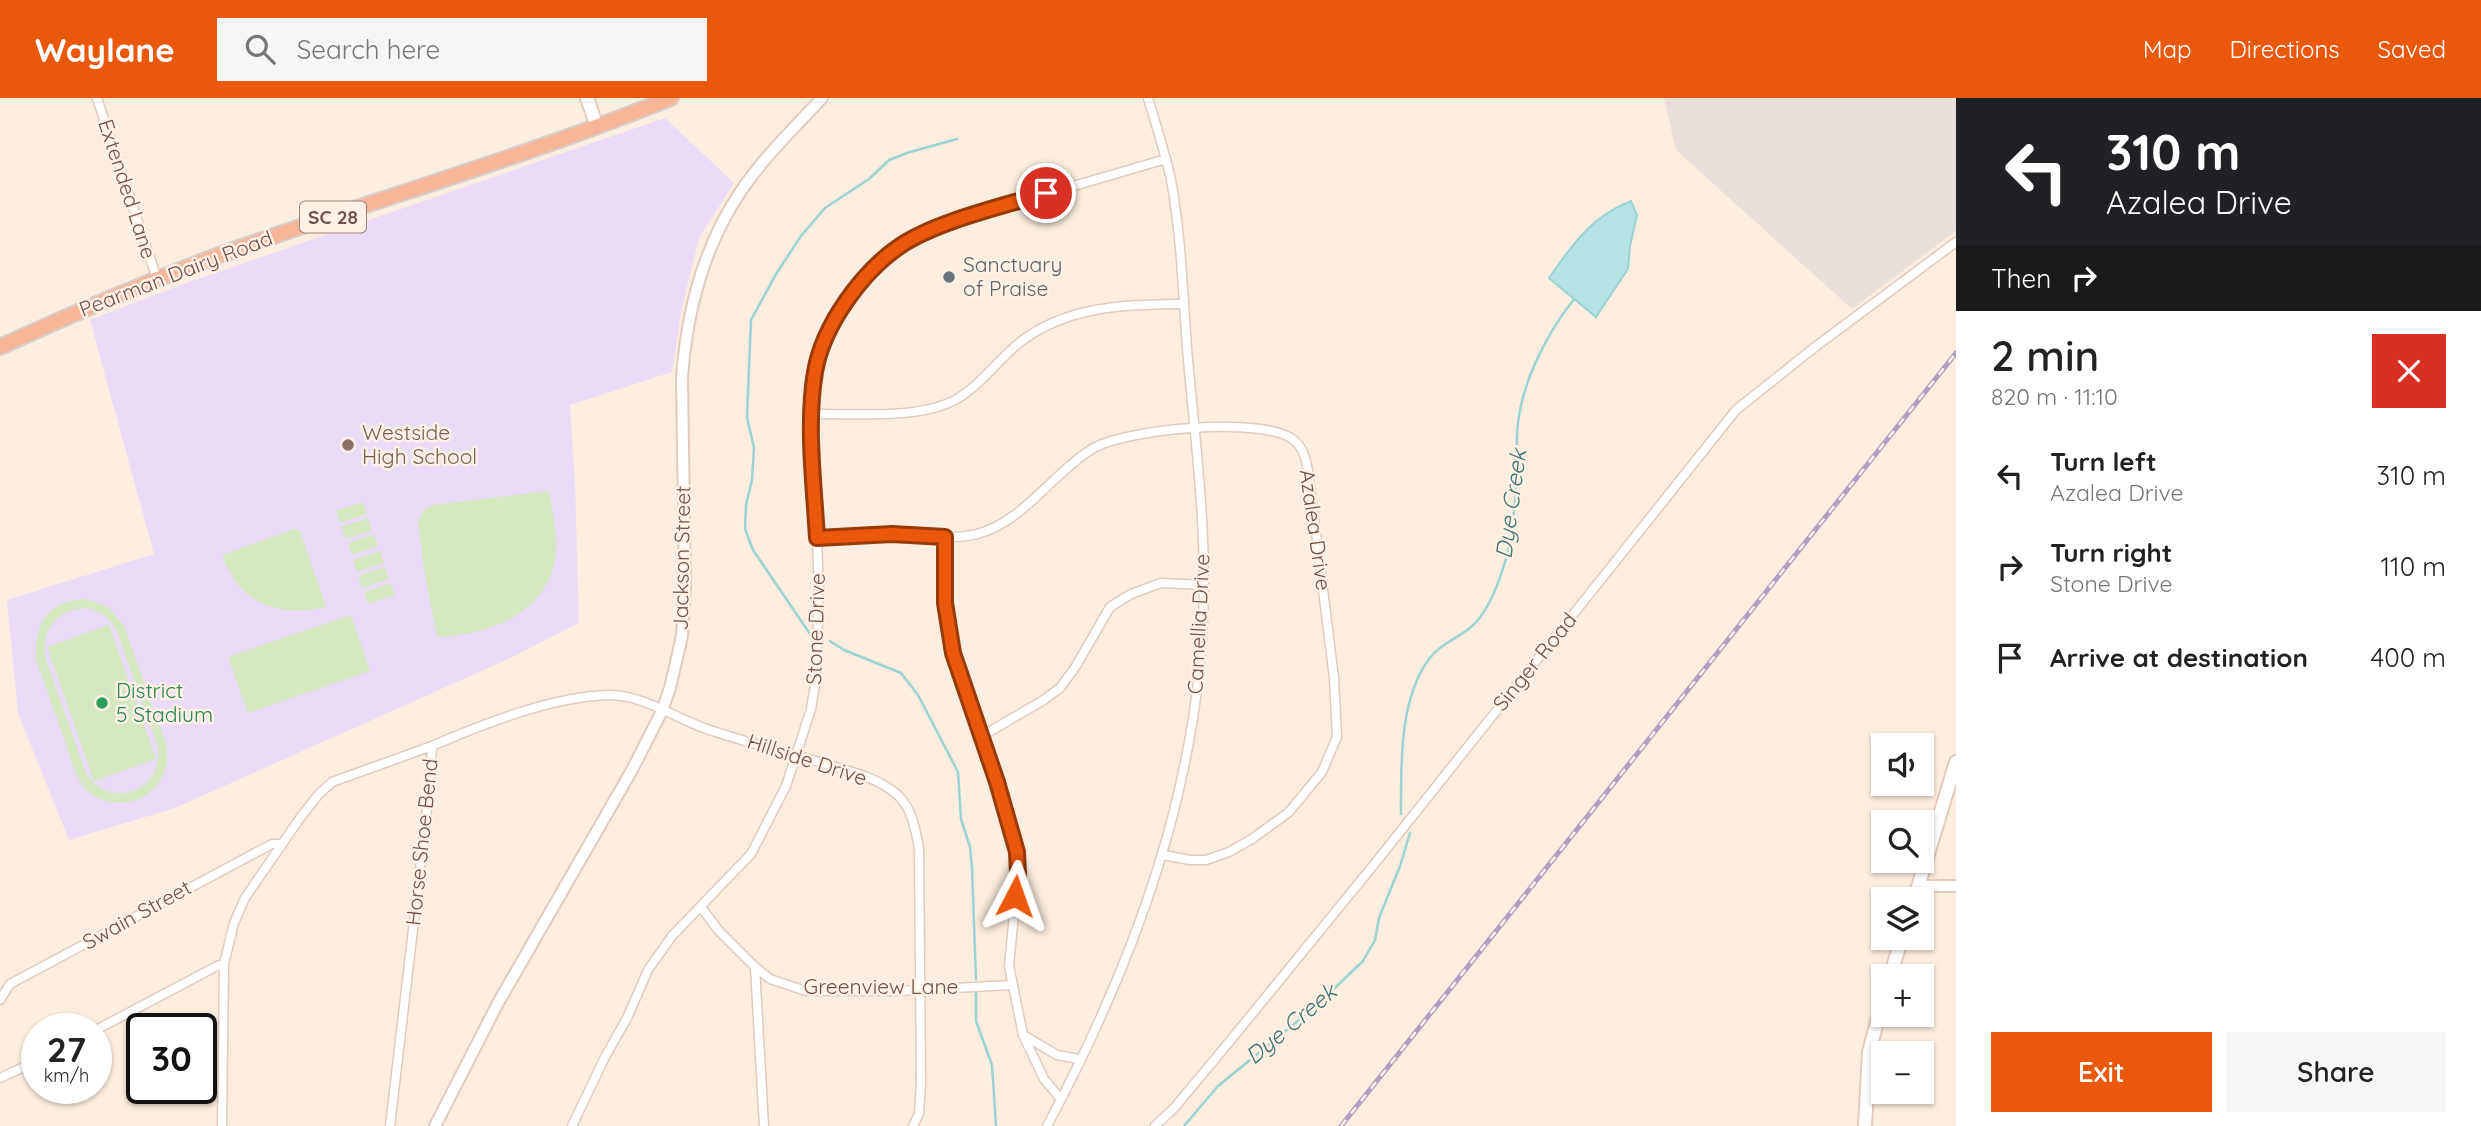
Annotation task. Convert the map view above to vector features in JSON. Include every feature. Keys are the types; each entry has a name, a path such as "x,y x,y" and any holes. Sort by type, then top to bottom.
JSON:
{"highway":[{"name":"Pearman Dairy Road","path":"0,347 79,310 157,279 476,170 671,98"}],"main road":[{"path":"587,98 597,127"},
{"path":"1918,886 1956,762"},
{"path":"1865,1126 1870,1052 1876,1027"}],"street":[{"name":"Extended Lane","path":"97,98 157,279"},
{"name":"Jackson Street","path":"435,1126 498,1003 632,770 662,711 676,666 684,610 682,377 685,340 695,291 709,248 742,189 775,148 822,98"},
{"name":"Camellia Drive","path":"1046,1126 1127,956 1151,894 1188,748 1201,649 1203,511 1171,181 1148,98"},
{"name":"Stone Drive","path":"572,1126 627,1018 648,970 672,936 751,854 786,786 811,709 817,678 817,538 812,414 815,371 836,318 875,266 901,246 935,229 1166,159"},
{"name":"Singer Road","path":"1155,1126 1175,1107 1359,883 1735,410 1956,242"},
{"path":"812,414 906,412 934,408 955,400 971,389 1020,342 1065,317 1097,308 1183,304"},
{"name":"Azalea Drive","path":"817,538 892,534 945,537 979,534 1027,506 1092,448 1133,434 1241,427 1276,431 1295,441 1305,457 1332,665 1337,737 1322,772 1289,813 1252,839 1229,852 1206,860 1163,855"},
{"path":"945,537 945,603 953,653 982,736 1017,852 1018,873 1009,966 1011,985 1023,1035 1044,1079 1060,1098"},
{"path":"982,736 1060,688 1110,607 1131,594 1161,583 1204,585"},
{"name":"Hillside Drive","path":"432,746 488,722 568,701 614,695 637,700 705,728 862,775 891,789 907,804 919,849 920,1093 919,1114 914,1126"},
{"name":"Horse Shoe Bend","path":"222,1126 224,964 234,923 245,898 318,795 332,782 432,746 429,797 390,1126"},
{"name":"Swain Street","path":"0,1000 10,984 206,877 272,844 282,844"},
{"path":"1918,886 1956,886"},
{"path":"701,907 718,930 755,967 764,1126"},
{"path":"112,1022 224,964"},
{"name":"Greenview Lane","path":"755,967 771,979 806,991 898,991 1011,985"},
{"path":"1023,1035 1057,1055 1079,1059"},
{"path":"0,1078 21,1068"}],"shaded area":[{"path":"1664,98 1956,98 1956,231 1852,309 1676,150"},
{"name":"Westside High School","path":"665,118 734,183 699,238 682,307 672,372 570,405 579,623 506,660 175,808 69,840 18,713 7,600 154,554 90,320 189,282"}],"green space":[{"path":"549,491 555,525 553,567 545,586 533,602 517,615 499,624 479,631 437,637 418,521 424,510 433,505"},
{"path":"363,502 367,514 340,523 336,511"},
{"path":"368,518 372,530 346,539 341,527"},
{"path":"294,529 300,531 326,607 292,610 262,604 239,585 222,555"},
{"path":"374,534 378,546 352,555 348,543"},
{"path":"380,551 384,563 357,572 353,560"},
{"path":"385,567 389,579 362,588 358,576"},
{"path":"391,583 395,595 368,604 364,592"},
{"path":"87,599 108,607 124,626 166,744 167,758 162,777 150,792 132,801 122,803 103,800 94,796 80,781 36,660 37,635 46,616 63,603","holes":["89,608 106,616 116,629 158,747 157,763 144,785 121,793 96,785 86,773 45,657 46,637 61,616 69,611"]},
{"path":"351,615 370,671 248,713 228,657"},
{"name":"District 5 Stadium","path":"109,625 156,759 94,781 47,647"}],"water":[{"path":"1631,201 1637,215 1628,269 1596,317 1549,278 1594,223"}],"waterway":[{"path":"810,634 753,550 745,529 754,448 747,417 751,320 801,236 825,208 869,179 889,160 957,139"},
{"name":"Dye Creek","path":"1401,814 1404,734 1412,693 1429,659 1438,649 1477,621 1496,588 1512,530 1517,435 1523,399 1535,363 1553,329 1574,299"},
{"path":"830,641 844,650 901,673 918,695 958,772 961,819 970,847 972,868 976,979"},
{"name":"Dye Creek","path":"1184,1126 1218,1086 1315,1007 1363,961 1375,940 1379,918 1410,833"},
{"path":"976,992 976,1021 992,1065 996,1126"}],"railway":[{"path":"1341,1126 1956,353"}],"place":[{"name":"Sanctuary of Praise","path":"949,277"},
{"name":"Westside High School","path":"348,445"},
{"name":"District 5 Stadium","path":"102,703"}],"route":[{"path":"1015,896 1017,852 997,782 953,653 945,603 945,537 892,534 817,538 812,414 815,371 821,352 836,318 852,293 875,266 916,237 1046,193"}]}
